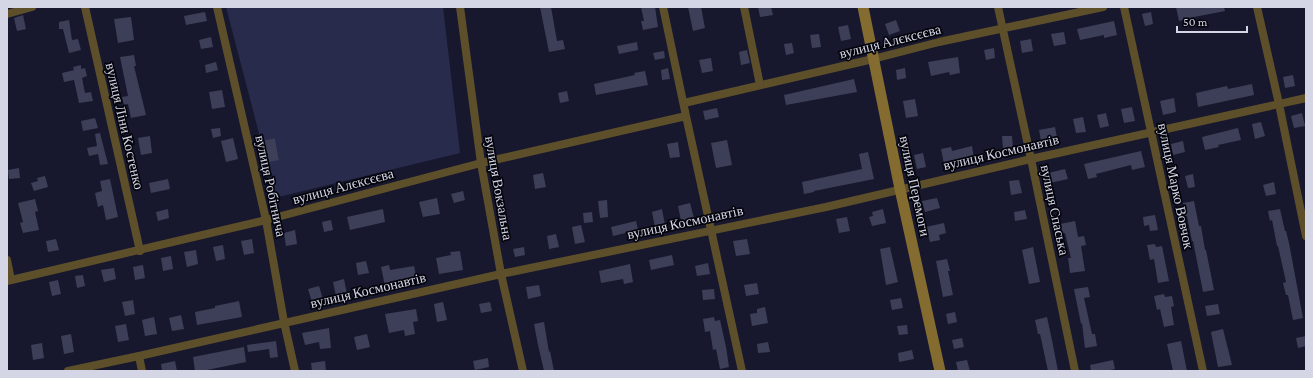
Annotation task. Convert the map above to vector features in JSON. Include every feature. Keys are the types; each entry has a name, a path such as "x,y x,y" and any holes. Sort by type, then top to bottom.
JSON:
{"main road":[{"name":"вулиця Перемоги","path":"863,7 900,189 940,371"}],"street":[{"path":"7,14 32,7"},
{"name":"вулиця Ліни Костенко","path":"85,7 140,250"},
{"name":"вулиця Робітнича","path":"217,7 266,220 284,322 295,371"},
{"name":"вулиця Вокзальна","path":"460,7 480,163 501,274 523,371"},
{"path":"663,7 742,371"},
{"path":"744,7 760,85"},
{"name":"вулиця Спаська","path":"998,7 1075,371"},
{"name":"вулиця Алєксєєва","path":"684,103 939,42 1103,7"},
{"name":"вулиця Марко Вовчок","path":"1124,7 1203,371"},
{"path":"1257,7 1279,104 1306,236"},
{"name":"вулиця Космонавтів","path":"68,371 501,274 826,207 1031,159 1306,98"},
{"name":"вулиця Алєксєєва","path":"9,281 266,220 480,163 686,116"},
{"path":"7,260 9,281"},
{"path":"139,356 142,371"}],"shaded area":[{"path":"226,7 443,7 460,153 274,198 265,163 279,159 275,138 261,141"}],"building":[{"path":"540,7 551,7 557,41 563,40 565,49 549,52"},
{"path":"641,7 655,7 658,27 643,30 641,21 644,21"},
{"path":"688,7 701,7 705,28 693,31"},
{"path":"758,7 771,7 773,15 760,17"},
{"path":"1176,7 1224,7 1225,11 1179,21"},
{"path":"205,12 207,21 186,25 184,16"},
{"path":"1151,12 1153,24 1145,26 1142,14"},
{"path":"23,15 26,29 17,31 14,18"},
{"path":"131,17 134,40 118,43 114,19"},
{"path":"69,20 72,40 78,39 81,50 69,53 63,29 59,29 59,22"},
{"path":"896,20 900,31 889,35 885,24"},
{"path":"1114,21 1117,35 1104,38 1104,35 1080,40 1077,29"},
{"path":"848,25 851,39 841,41 838,27"},
{"path":"1064,32 1066,44 1054,46 1051,34"},
{"path":"819,34 821,47 812,48 810,35"},
{"path":"211,37 213,47 201,49 199,40"},
{"path":"1031,39 1033,51 1022,53 1020,41"},
{"path":"637,42 638,50 619,54 617,46"},
{"path":"792,43 794,53 786,55 784,44"},
{"path":"994,48 995,58 986,60 984,50"},
{"path":"747,50 750,63 741,65 739,52"},
{"path":"664,51 665,58 655,60 653,53"},
{"path":"134,55 136,66 134,66 146,115 131,118 128,104 124,105 122,97 128,96 120,57"},
{"path":"958,57 960,73 950,75 949,72 931,76 928,62"},
{"path":"711,58 713,71 702,73 699,60"},
{"path":"216,62 218,70 206,73 205,65"},
{"path":"81,65 81,69 85,68 87,76 82,78 85,93 91,92 93,101 79,103 74,80 64,82 62,73 74,70 73,67"},
{"path":"668,68 670,79 662,80 661,70"},
{"path":"905,68 906,78 897,80 896,70"},
{"path":"645,71 648,85 596,95 594,84 635,75 634,73"},
{"path":"1293,75 1295,86 1285,88 1283,77"},
{"path":"854,79 857,92 786,105 784,95"},
{"path":"1252,84 1254,95 1198,107 1196,93 1227,86 1228,89"},
{"path":"222,90 225,107 212,109 209,92"},
{"path":"567,91 569,101 560,103 558,93"},
{"path":"1174,98 1176,112 1163,115 1160,101"},
{"path":"915,99 918,116 906,118 903,101"},
{"path":"1132,107 1135,121 1124,123 1121,109"},
{"path":"717,108 719,117 705,120 703,111"},
{"path":"1106,113 1109,126 1100,128 1097,115"},
{"path":"1302,113 1305,126 1294,128 1291,116"},
{"path":"1083,117 1086,132 1076,133 1073,119"},
{"path":"95,118 98,128 83,131 81,121"},
{"path":"1261,122 1265,136 1255,139 1252,124"},
{"path":"1055,127 1057,138 1041,141 1039,130"},
{"path":"220,128 221,136 213,138 211,129"},
{"path":"1238,128 1241,140 1218,145 1219,147 1205,150 1202,137"},
{"path":"100,133 108,164 100,165 98,154 89,156 87,148 97,146 95,134"},
{"path":"150,136 152,153 141,155 138,138"},
{"path":"1002,136 1012,136 1013,148 1003,149"},
{"path":"233,138 238,159 226,162 221,141"},
{"path":"275,138 279,160 265,163 261,141"},
{"path":"727,140 732,165 716,168 711,143"},
{"path":"1183,141 1185,152 1173,155 1171,144"},
{"path":"678,142 680,157 670,158 667,144"},
{"path":"972,146 974,158 944,164 941,149 951,147 952,151"},
{"path":"1141,151 1145,167 1132,170 1131,165 1096,174 1097,177 1088,179 1084,164"},
{"path":"868,152 874,179 804,194 802,182 862,169 859,154"},
{"path":"923,153 926,167 917,169 914,155"},
{"path":"19,168 20,178 9,179 8,170"},
{"path":"1065,169 1068,179 1050,183 1048,173"},
{"path":"543,173 546,187 535,189 533,175"},
{"path":"1193,174 1195,187 1188,188 1185,176"},
{"path":"45,176 48,187 34,191 31,183 38,181 37,178"},
{"path":"110,179 118,217 106,220 103,205 98,207 95,193 102,191 100,181"},
{"path":"168,179 170,189 151,193 149,183"},
{"path":"1019,180 1022,193 1011,195 1009,181"},
{"path":"1274,182 1276,194 1266,196 1263,185"},
{"path":"463,191 465,200 454,203 451,194"},
{"path":"437,198 440,214 423,217 419,202"},
{"path":"937,198 940,208 925,212 922,201"},
{"path":"35,199 38,211 35,212 39,230 23,233 20,223 23,222 18,203"},
{"path":"607,200 608,217 600,218 598,201"},
{"path":"1194,201 1199,226 1201,226 1214,290 1203,292 1193,241 1187,216 1185,216 1183,203"},
{"path":"690,203 694,218 681,221 678,206"},
{"path":"168,209 169,218 158,221 156,212"},
{"path":"383,209 385,222 350,230 347,217"},
{"path":"662,209 665,225 655,227 652,212"},
{"path":"883,209 886,223 872,226 869,217 873,216 872,212"},
{"path":"1280,209 1289,243 1303,318 1293,320 1288,295 1286,295 1283,283 1286,282 1278,246 1272,220 1270,221 1268,211"},
{"path":"1025,210 1027,219 1015,221 1014,212"},
{"path":"592,212 593,222 584,223 583,213"},
{"path":"1155,215 1158,230 1150,231 1149,225 1144,226 1143,217"},
{"path":"847,217 850,231 839,233 836,219"},
{"path":"331,220 333,230 324,232 322,222"},
{"path":"636,221 638,230 613,236 611,227"},
{"path":"1075,221 1078,237 1084,236 1086,245 1081,246 1085,271 1070,273 1068,258 1071,258 1065,233 1062,234 1060,224"},
{"path":"944,223 946,233 939,235 940,240 930,242 926,227"},
{"path":"581,225 585,242 575,244 572,227"},
{"path":"295,230 297,244 286,246 284,233"},
{"path":"556,234 559,247 549,249 547,236"},
{"path":"56,239 59,250 48,252 46,241"},
{"path":"252,239 254,253 244,255 241,241"},
{"path":"747,239 750,254 736,256 733,241"},
{"path":"1155,244 1156,247 1162,246 1169,281 1158,283 1154,259 1150,260 1147,245"},
{"path":"223,245 225,259 216,261 213,247"},
{"path":"524,247 525,255 515,257 513,249"},
{"path":"890,247 898,282 886,285 880,249"},
{"path":"1033,247 1040,282 1029,284 1022,250"},
{"path":"196,250 198,264 187,267 184,252"},
{"path":"460,251 463,270 439,274 436,258 451,255 450,252"},
{"path":"672,255 674,265 651,270 649,260"},
{"path":"171,256 173,269 163,271 161,258"},
{"path":"947,259 953,295 943,297 936,261"},
{"path":"366,261 369,273 358,275 356,263"},
{"path":"708,263 710,274 697,276 695,266"},
{"path":"630,264 633,282 624,284 623,279 601,283 599,271"},
{"path":"143,265 145,278 135,280 133,267"},
{"path":"389,265 390,270 414,266 417,280 385,286 381,267"},
{"path":"114,268 116,279 104,282 101,270"},
{"path":"83,275 85,286 77,288 75,276"},
{"path":"344,279 347,294 336,296 333,282"},
{"path":"58,280 61,294 52,296 49,282"},
{"path":"757,283 759,294 746,296 744,285"},
{"path":"539,285 541,296 528,299 526,287"},
{"path":"319,286 323,299 312,302 308,289"},
{"path":"1088,287 1090,297 1084,298 1092,334 1095,334 1097,346 1085,348 1082,323 1081,324 1074,289"},
{"path":"714,289 715,299 703,300 702,290"},
{"path":"1164,294 1165,297 1172,296 1174,306 1171,307 1174,325 1164,327 1160,309 1157,310 1154,296"},
{"path":"901,298 903,308 892,310 890,300"},
{"path":"133,300 135,314 125,316 122,302"},
{"path":"239,301 242,317 197,325 195,312"},
{"path":"443,302 447,320 437,322 434,304"},
{"path":"490,302 492,311 481,313 479,304"},
{"path":"1218,304 1220,314 1207,316 1205,306"},
{"path":"765,307 768,323 752,326 750,314 757,313 757,309"},
{"path":"416,309 418,321 413,322 415,334 405,336 404,330 389,333 385,314"},
{"path":"955,312 957,322 948,324 946,314"},
{"path":"181,315 184,329 172,331 169,318"},
{"path":"154,317 157,334 145,336 142,320"},
{"path":"714,317 715,321 720,320 729,367 720,369 716,349 713,350 710,331 705,332 703,319"},
{"path":"1047,317 1058,371 1048,371 1040,334 1038,334 1035,320"},
{"path":"544,322 554,371 544,371 538,345 534,324"},
{"path":"126,324 129,340 118,342 115,326"},
{"path":"907,325 908,334 899,335 897,326"},
{"path":"329,328 331,348 320,349 319,342 305,345 302,333"},
{"path":"1223,329 1232,365 1218,367 1211,332"},
{"path":"71,334 74,352 64,354 61,336"},
{"path":"367,334 370,347 357,350 354,337"},
{"path":"1306,336 1306,346 1298,348 1296,338"},
{"path":"962,338 964,347 954,349 952,340"},
{"path":"276,341 278,357 270,358 269,349 248,352 247,345"},
{"path":"1181,341 1187,371 1173,371 1167,344"},
{"path":"768,342 770,352 758,353 757,344"},
{"path":"42,343 44,358 33,360 31,345"},
{"path":"244,347 246,362 207,371 195,371 193,357"},
{"path":"912,350 914,359 899,362 898,353"},
{"path":"488,358 489,367 475,370 473,361"},
{"path":"967,360 970,371 958,371 956,362"},
{"path":"1113,360 1115,369 1091,371 1090,365"},
{"path":"175,361 177,371 162,371 161,364"},
{"path":"325,361 326,371 312,371 311,363"}]}
